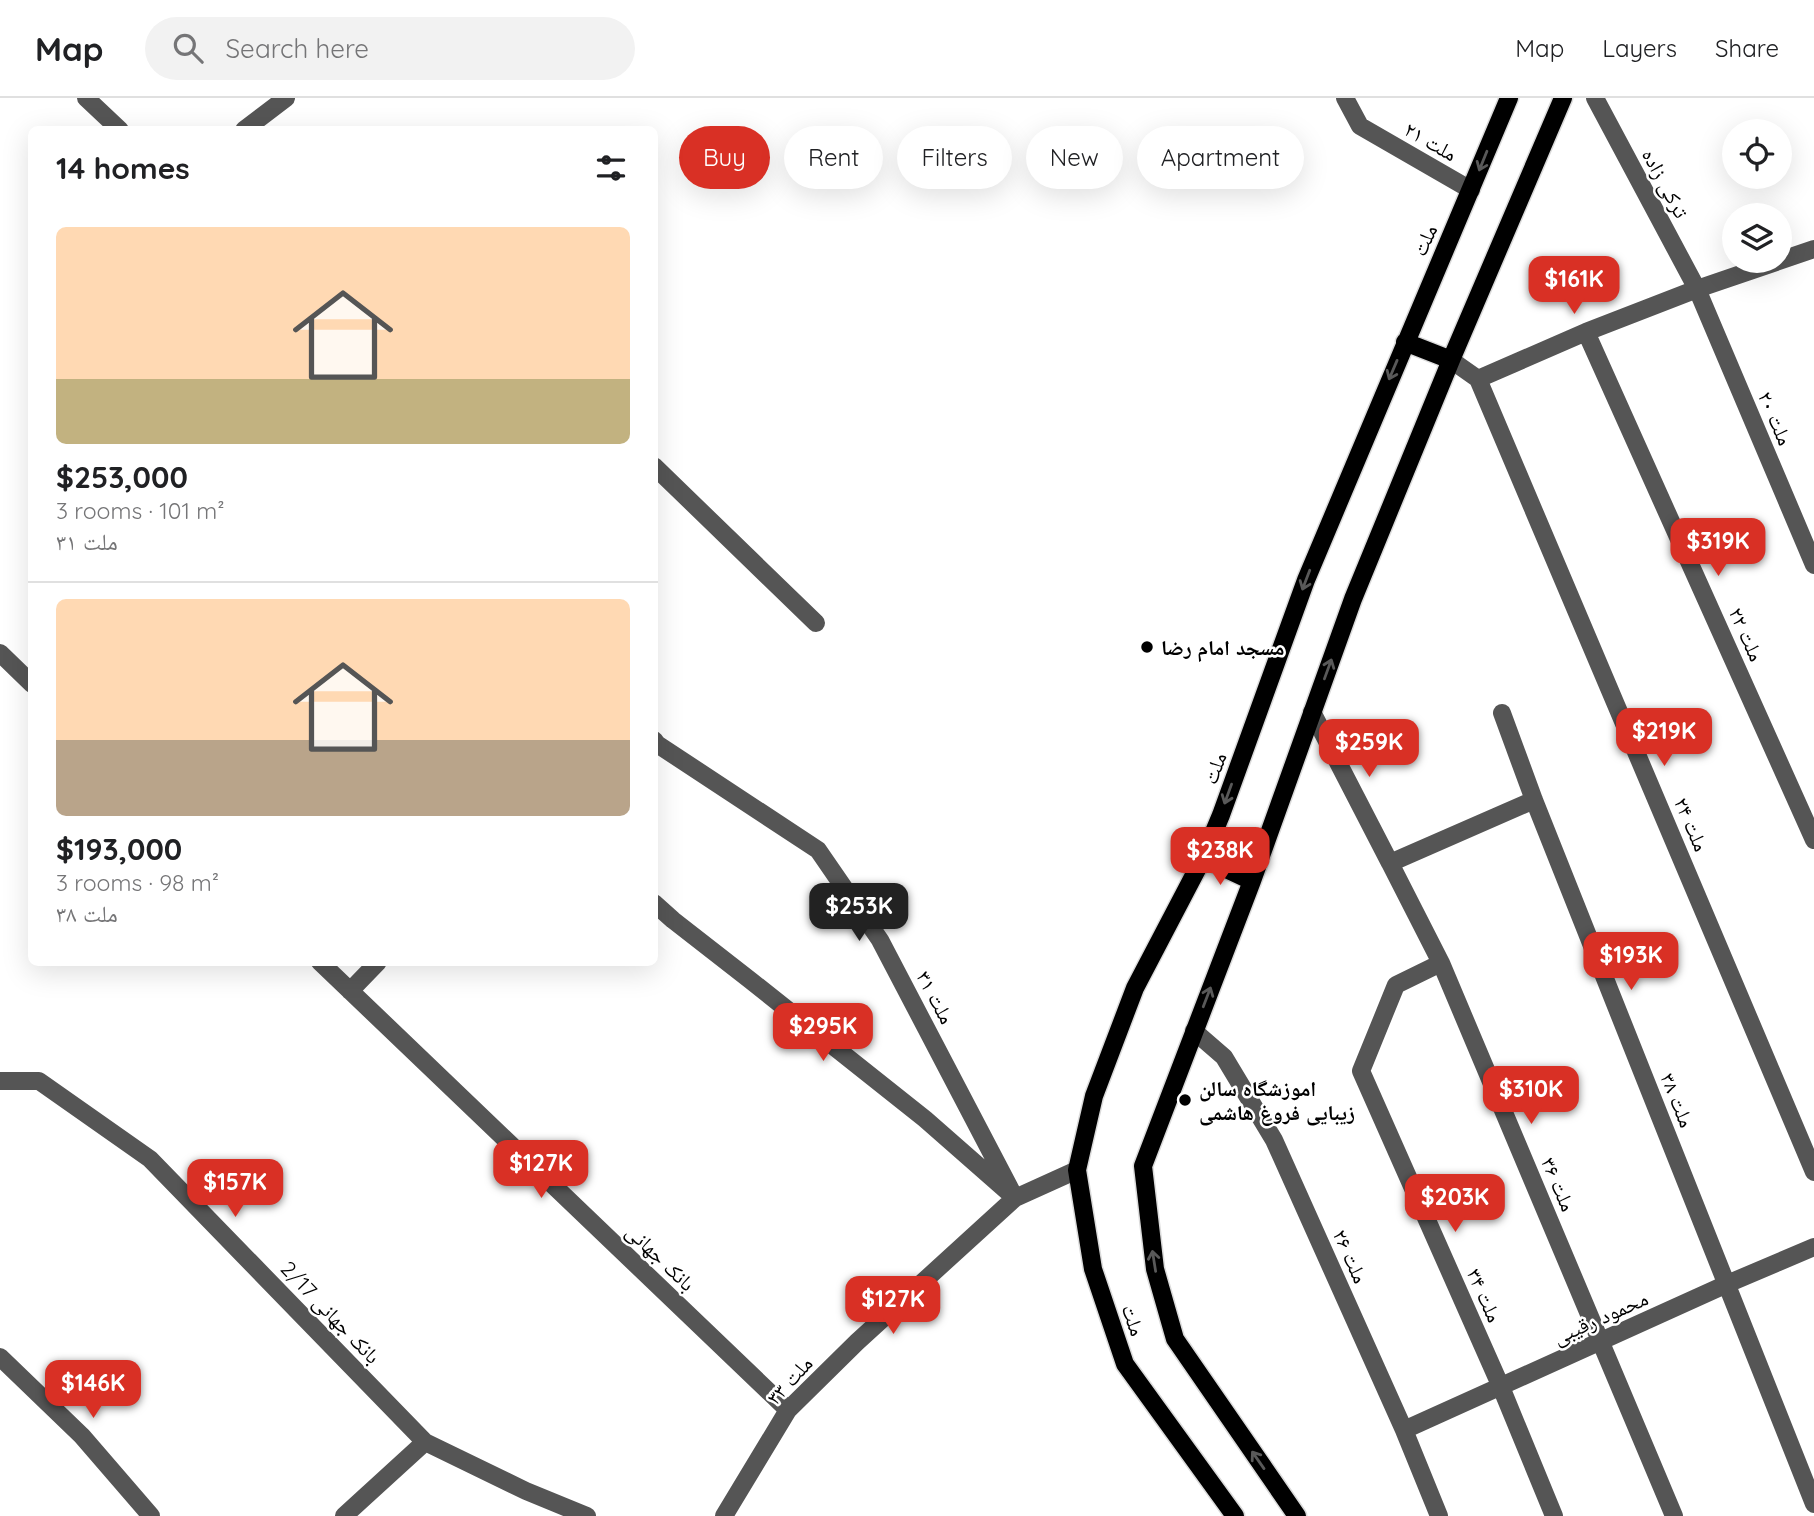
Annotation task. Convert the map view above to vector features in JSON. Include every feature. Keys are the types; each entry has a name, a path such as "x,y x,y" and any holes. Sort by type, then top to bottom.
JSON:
{"main road":[{"name":"ملت","path":"1235,1516 1125,1364 1093,1269 1077,1170 1094,1096 1135,988 1203,858 1306,579 1508,98"},
{"name":"ملت","path":"1297,1516 1175,1339 1155,1269 1143,1166 1252,881 1353,599 1563,98"},
{"path":"1405,342 1451,360"},
{"path":"1203,858 1252,881"}],"street":[{"path":"86,98 116,126"},
{"path":"249,126 286,98"},
{"name":"ملت ۲۱","path":"1345,98 1360,126 1471,190"},
{"name":"ترکی زاده","path":"1595,98 1697,289"},
{"path":"1451,360 1478,379 1586,332 1697,289 1814,249"},
{"name":"ملت ۲۰","path":"1697,289 1814,565"},
{"name":"ملت ۲۲","path":"1586,332 1814,841"},
{"name":"ملت ۲۴","path":"1478,379 1814,1172"},
{"path":"658,470 816,623"},
{"path":"0,653 28,680"},
{"name":"ملت ۳۶","path":"1312,712 1441,963 1674,1516"},
{"name":"ملت ۳۸","path":"1502,713 1534,800 1814,1504"},
{"name":"ملت ۳۱","path":"658,745 818,850 880,940 1015,1198"},
{"path":"1390,863 1534,800"},
{"path":"658,907 925,1119 1015,1198"},
{"name":"ملت ۳۴","path":"1441,963 1396,985 1361,1071 1501,1387 1554,1516"},
{"name":"بانک جهانی","path":"324,966 788,1410"},
{"path":"350,991 374,966"},
{"name":"ملت ۲۶","path":"1194,1031 1224,1057 1274,1139 1404,1430 1439,1516"},
{"name":"بانک جهانی 2/17","path":"0,1081 39,1081 150,1159 425,1442 526,1491 587,1516"},
{"name":"ملت ۳۳","path":"724,1516 788,1410 857,1342 1015,1198 1077,1170"},
{"name":"محمود رقیبی","path":"1404,1430 1814,1247"},
{"path":"0,1357 82,1436 151,1516"},
{"path":"344,1516 425,1442"}],"place":[{"name":"مسجد امام رضا","path":"1147,647"},
{"name":"اموزشگاه سالن زیبایی فروغ هاشمی","path":"1185,1100"}]}
